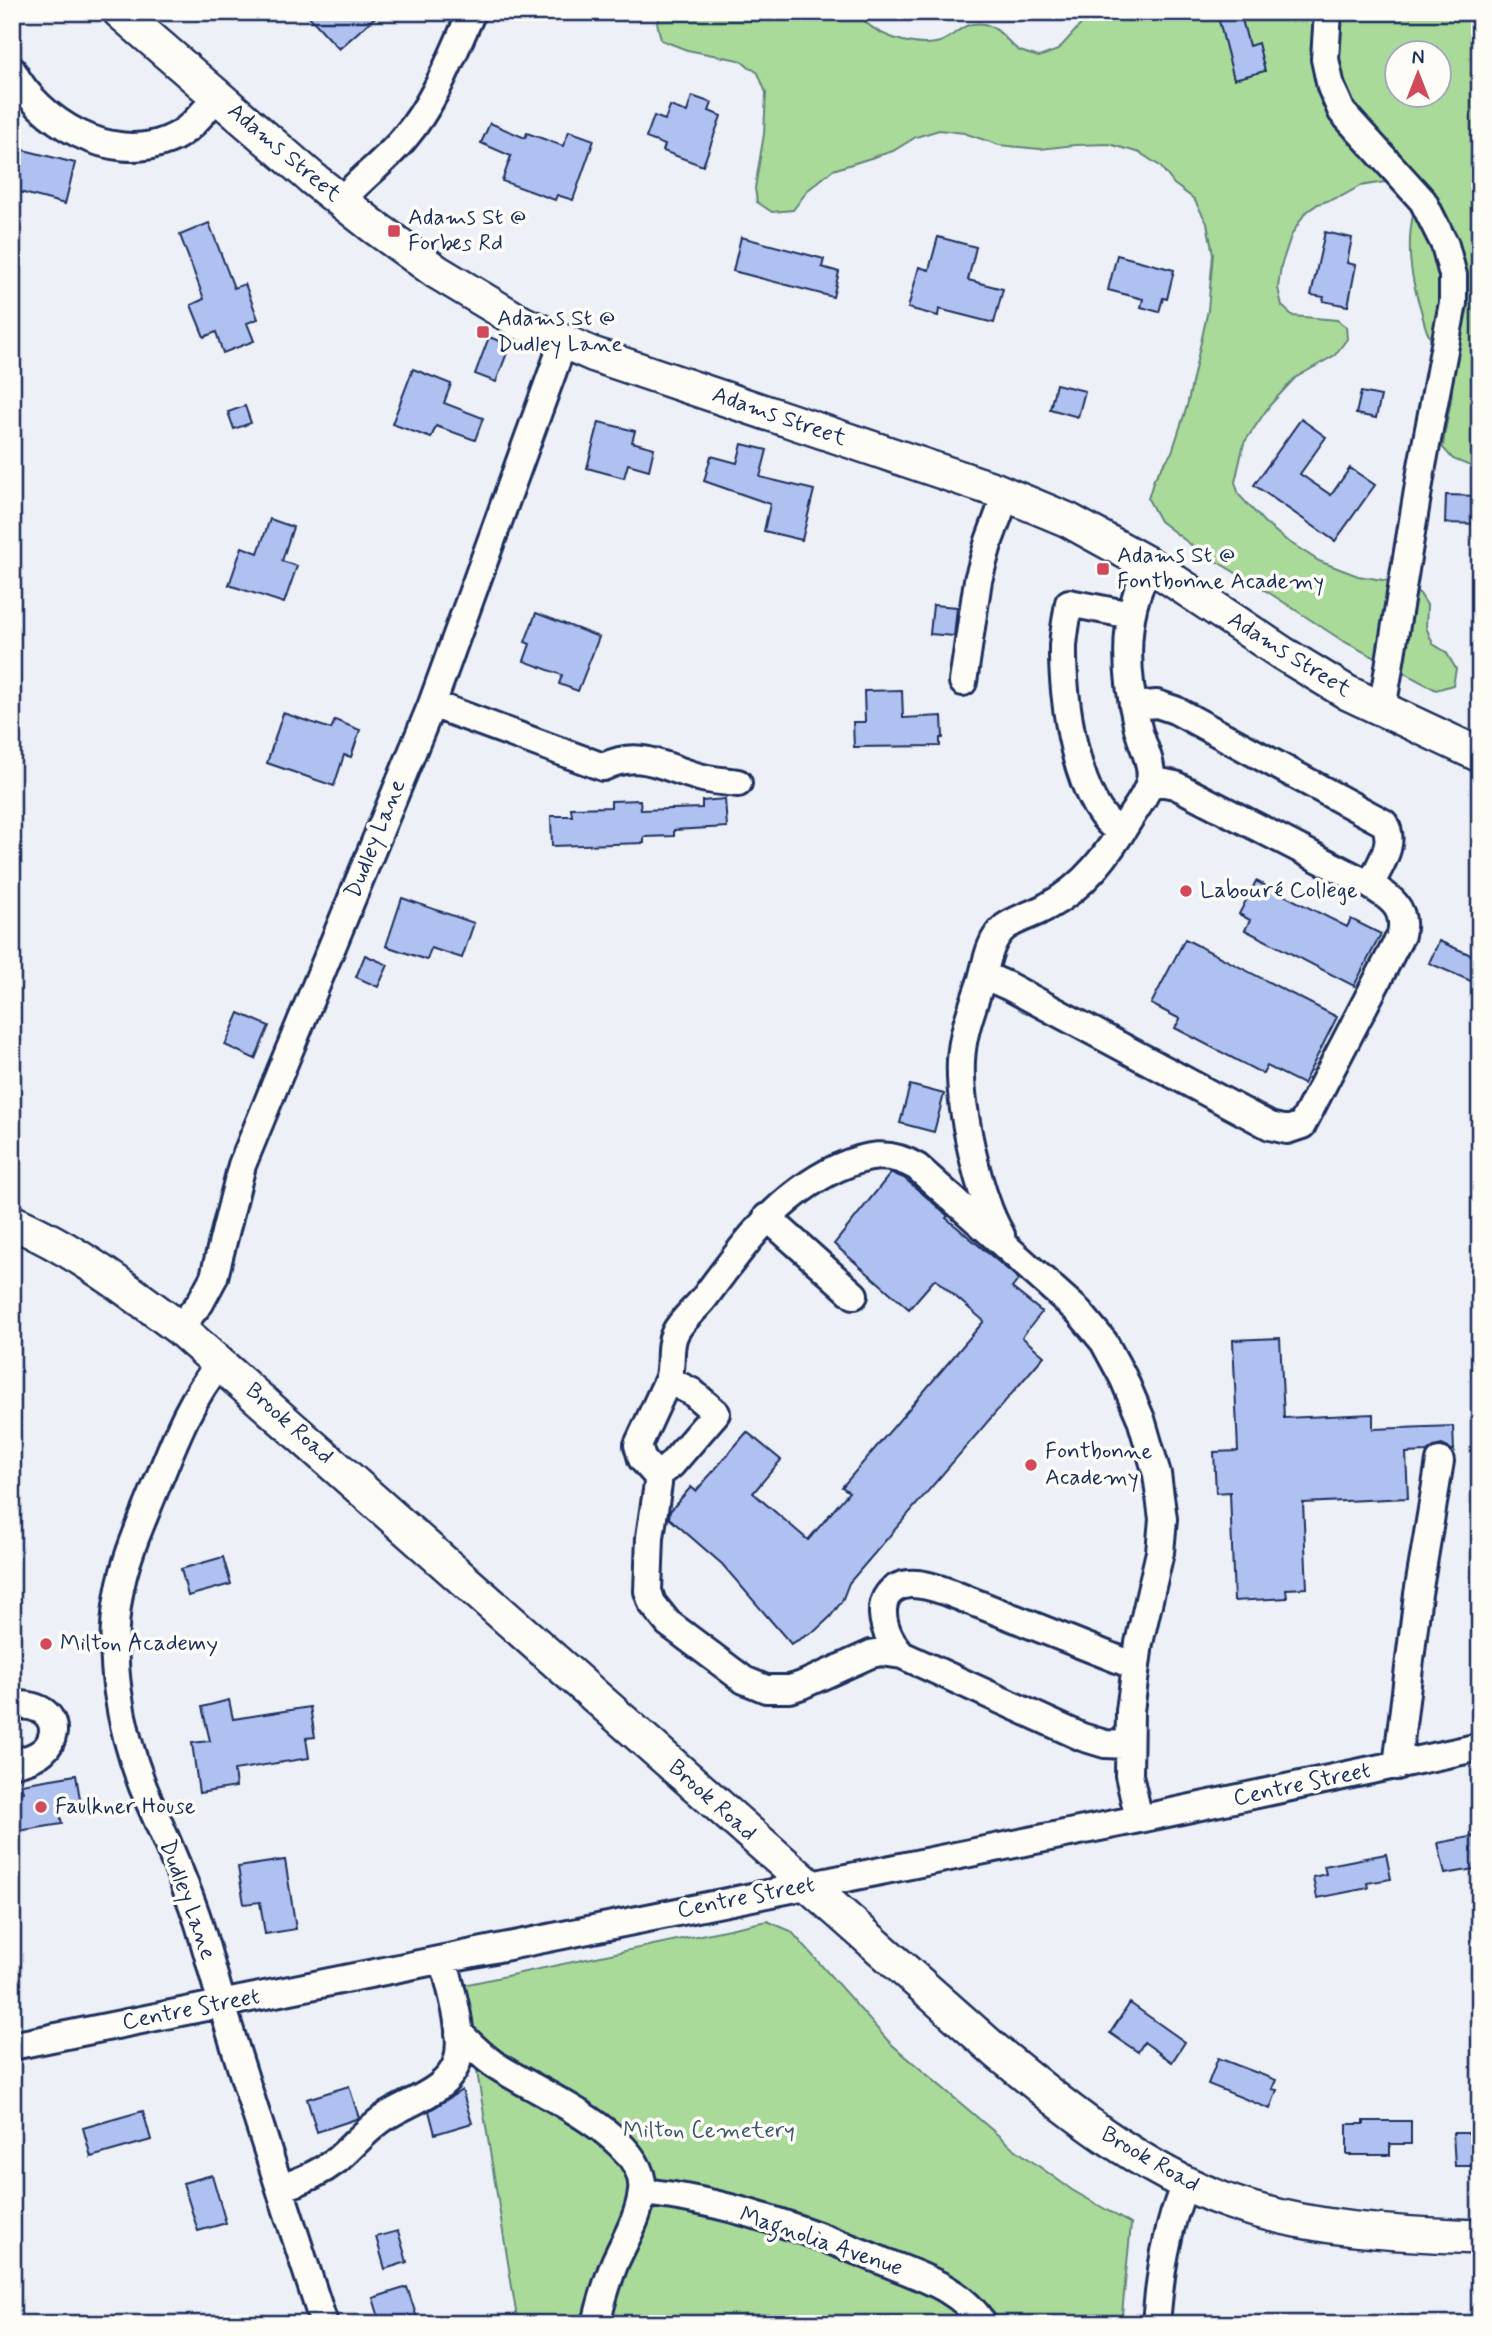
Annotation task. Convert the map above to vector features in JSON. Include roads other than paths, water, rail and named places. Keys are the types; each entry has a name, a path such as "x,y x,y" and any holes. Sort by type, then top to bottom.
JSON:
{"main road":[{"name":"Adams Street","path":"120,12 341,201 405,250 467,292 522,323 563,343 1006,495 1089,530 1150,565 1293,660 1348,693 1480,755"},
{"name":"Brook Road","path":"12,1223 50,1241 108,1276 179,1328 1032,2081 1115,2142 1186,2183 1248,2207 1328,2226 1401,2234 1480,2237"}],"street":[{"path":"341,201 394,150 418,121 429,104 471,12"},
{"path":"1328,12 1325,59 1331,88 1342,112 1423,201 1445,244 1453,275 1453,303 1422,466 1382,710"},
{"path":"12,70 39,107 60,123 85,137 136,147 169,140 196,121 217,96"},
{"name":"Dudley Lane","path":"179,1328 200,1303 214,1277 242,1165 432,704 563,343"},
{"path":"963,682 978,580 1006,495"},
{"path":"1008,1247 986,1205 970,1135 962,1092 961,1060 966,1029 998,934 1006,927 1048,907 1082,882 1110,850 1150,780 1133,706 1129,659 1131,615 1138,587 1150,565"},
{"path":"1121,832 1102,816 1077,757 1065,697 1063,644 1069,603 1131,615"},
{"path":"432,704 603,767 629,758 643,759 702,778 738,783"},
{"path":"1133,706 1157,704 1175,710 1384,823 1389,838 1388,845 1370,885"},
{"path":"983,975 1270,1126 1294,1130 1302,1125 1401,935 1403,918 1399,908 1393,900 1370,885 1175,785 1150,780"},
{"path":"970,1135 965,1157 953,1172 944,1175 934,1174 895,1156 869,1156 857,1159 812,1182 767,1217 676,1331 668,1380 638,1446 642,1459 657,1476 647,1581 652,1603 668,1623 744,1679 766,1689 790,1689 871,1654 881,1652 902,1655 1082,1737 1105,1744 1128,1745"},
{"path":"917,1167 1079,1312 1104,1342 1132,1396 1151,1452 1162,1504 1162,1535 1135,1666 1128,1745 1130,1782 1139,1819"},
{"path":"767,1217 854,1295"},
{"name":"Dudley Lane","path":"220,1363 207,1378 187,1414 132,1546 119,1593 114,1640 118,1689 135,1761 192,1901 221,2004 324,2324"},
{"path":"657,1476 671,1465 716,1413 692,1392 668,1380"},
{"path":"1397,1766 1418,1594 1440,1461"},
{"path":"902,1655 884,1629 886,1599 900,1586 922,1584 1135,1666"},
{"path":"12,1706 27,1706 43,1711 48,1715 53,1728 50,1744 44,1751 12,1764"},
{"name":"Centre Street","path":"12,2046 1139,1819 1480,1747"},
{"path":"280,2189 324,2169 384,2117 439,2086 454,2070 458,2058 459,2033 444,1959"},
{"path":"459,2033 477,2052 493,2063 588,2119 628,2151 640,2169 642,2192 609,2278 596,2324"},
{"path":"1156,2324 1168,2236 1175,2208 1186,2183"},
{"name":"Magnolia Avenue","path":"642,2192 751,2214 828,2239 948,2290 971,2307 983,2324"}],"place":[{"name":"Adams St @ Forbes Rd","path":"394,231"},
{"name":"Adams St @ Dudley Lane","path":"483,332"},
{"name":"Adams St @ Fontbonne Academy","path":"1103,569"},
{"name":"Labouré College","path":"1186,891"},
{"name":"Fontbonne Academy","path":"1031,1465"},
{"name":"Milton Academy","path":"46,1644"},
{"name":"Faulkner House","path":"41,1807"}],"park label":[{"name":"Milton Cemetery","path":"709,2131"}]}
